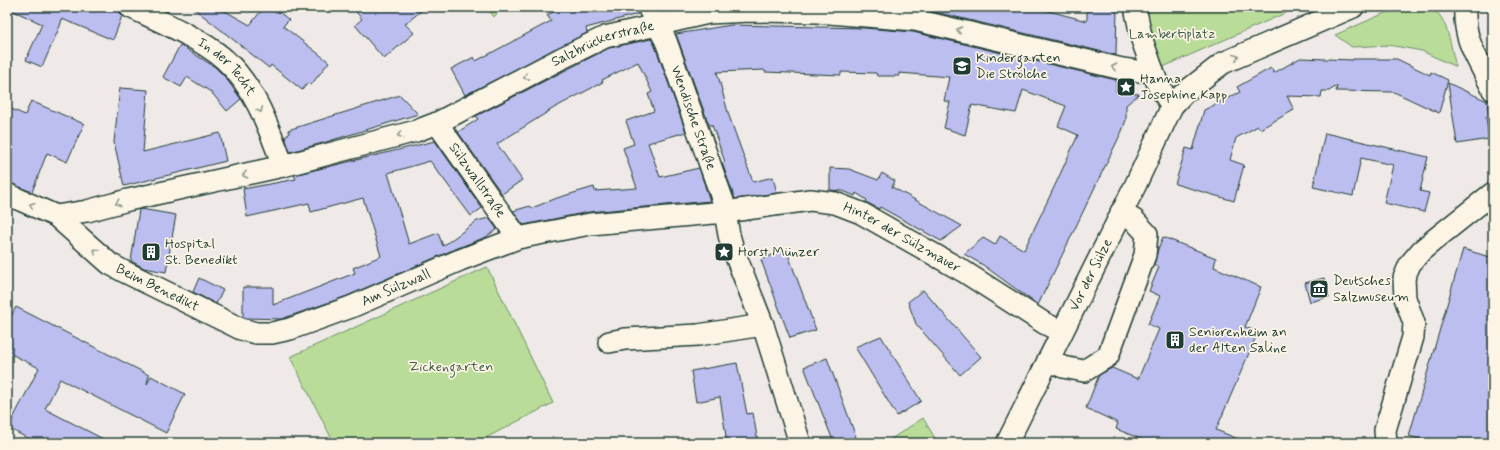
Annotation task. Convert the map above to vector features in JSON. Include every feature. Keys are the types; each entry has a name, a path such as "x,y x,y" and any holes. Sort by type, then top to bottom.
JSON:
{"street":[{"name":"In der Techt","path":"130,7 173,28 207,47 223,58 249,90 270,133 283,166"},
{"name":"Wendische Straße","path":"648,7 666,41 725,212"},
{"path":"1135,7 1142,40 1158,85 1172,106"},
{"name":"Vor der Sülze","path":"1007,443 1172,106 1184,93 1223,63 1351,7"},
{"name":"Salzbrückerstraße","path":"283,166 416,131 437,123 560,59 605,38 708,14 816,9 915,20 1122,69 1153,71"},
{"path":"1461,11 1471,48 1493,90"},
{"name":"Sülzwallstraße","path":"437,123 518,238"},
{"path":"56,216 87,211 128,200 283,166"},
{"path":"1386,443 1385,430 1414,337 1414,323 1405,298 1404,278 1410,264 1421,250 1493,193"},
{"name":"Beim Benedikt","path":"7,194 56,216 110,264 123,272 241,329 256,333 272,332"},
{"name":"Hinter der Sülzmauer","path":"518,238 590,224 725,212 810,200 835,203 861,213 963,271 1044,323 1062,332"},
{"path":"725,212 733,249 763,326 800,443"},
{"path":"1048,360 1063,368 1084,371 1108,356 1145,255 1146,234 1134,220 1121,212"},
{"name":"Am Sülzwall","path":"272,332 290,329 351,307 460,260 518,238"},
{"path":"609,342 625,339 698,335 763,326"}],"green space":[{"path":"487,7 502,7 494,17"},
{"name":"Lambertiplatz","path":"1140,7 1299,7 1163,67 1154,59"},
{"path":"1412,7 1430,9 1440,16 1447,29 1456,67 1422,51 1389,45 1352,47 1335,35 1385,13"},
{"name":"Zickengarten","path":"487,267 553,403 476,443 334,443 290,357"},
{"path":"923,418 936,440 932,443 894,443 891,439"}],"building":[{"path":"7,7 118,7 122,16 113,40 62,19 42,67 26,60 42,24"},
{"path":"192,7 218,7 250,25 264,7 273,7 289,20 283,26 329,62 311,85 308,83 302,90 271,65 269,68"},
{"path":"352,7 426,7 405,24 414,33 384,59 355,25 362,19"},
{"path":"563,7 636,7 638,14 586,28 587,33 465,95 451,69 474,57 476,61 551,21 547,15"},
{"path":"932,7 1033,7 1087,21 1087,7 1117,7 1116,55 931,11"},
{"path":"731,25 864,28 913,32 1116,80 1116,92 1139,94 1126,105 1126,120 1122,131 1038,305 983,265 964,254 983,238 995,245 1000,236 1024,250 1078,135 1058,126 1066,106 1023,90 1016,113 972,105 965,135 944,128 950,102 944,101 949,77 899,73 899,76 877,76 876,73 841,72 841,75 765,72 764,70 717,72 729,116 753,182 773,177 777,193 735,199 722,163 725,162 712,125 709,125 676,34"},
{"path":"651,39 655,46 686,132 648,143 660,177 699,168 710,201 589,212 523,225 513,211 530,206 532,208 557,198 594,187 595,191 637,188 623,148 634,144 626,121 654,111 648,94 652,92 638,62 602,80 603,82 554,108 497,144 522,180 502,194 458,132 478,119 476,116 609,48"},
{"path":"180,45 215,67 225,77 241,99 227,111 211,92 187,77 181,87 163,77"},
{"path":"1300,58 1353,60 1397,59 1430,75 1431,72 1448,80 1439,113 1394,92 1336,91 1337,86 1329,91 1322,91 1321,97 1287,96 1294,110 1260,129 1258,126 1236,138 1230,160 1244,165 1234,201 1175,184 1186,148 1193,150 1204,110 1240,92 1237,87 1271,68 1274,73"},
{"path":"1448,83 1487,101 1489,116 1486,117 1489,139 1457,144"},
{"path":"120,88 148,90 143,152 220,133 226,161 124,186 114,142"},
{"path":"400,95 418,114 290,152 285,137 290,133 288,130"},
{"path":"31,101 84,124 67,162 47,153 32,192 7,182 7,107 25,115"},
{"path":"1325,133 1428,157 1420,191 1429,193 1424,212 1384,203 1393,165 1361,158 1353,196 1313,187"},
{"path":"435,141 482,208 471,216 430,161 388,173 409,244 438,233 443,246 477,221 489,218 497,229 486,237 347,296 282,319 243,317 243,287 273,287 273,305 355,273 353,268 381,256 363,198 311,212 309,203 247,217 243,189 296,179 294,175"},
{"path":"830,168 849,169 878,180 882,173 895,181 892,187 962,226 941,241 880,207 879,209 866,202 867,200 856,193 855,196 843,191 830,190"},
{"name":"Hospital St. Benedikt","path":"141,209 176,215 166,272 144,268 131,261 139,210"},
{"name":"Seniorenheim an der Alten Saline","path":"1163,237 1216,258 1214,267 1261,287 1245,327 1258,332 1216,430 1248,443 1151,443 1116,429 1118,423 1086,408 1099,375 1112,368 1138,379 1159,329 1148,324 1160,296 1149,291 1159,267 1154,265"},
{"path":"786,249 816,330 790,338 761,260"},
{"path":"1463,249 1493,258 1493,443 1434,443 1409,436"},
{"path":"199,278 223,290 216,304 193,292"},
{"path":"1324,278 1329,297 1310,302 1305,283"},
{"path":"923,290 981,357 960,375 916,324 908,302"},
{"path":"16,307 149,375 147,384 151,376 185,394 166,433 60,379 45,409 111,443 37,443 8,428 39,368 7,352 7,324"},
{"path":"881,336 921,401 897,416 855,347"},
{"path":"827,358 856,437 841,443 834,443 804,367"},
{"path":"737,363 747,414 753,413 758,443 727,443 720,397 696,402 691,371"}],"place":[{"name":"Kindergarten Die Strolche","path":"962,66"},
{"name":"Hanna Josephine Kapp","path":"1126,87"},
{"name":"Hospital St. Benedikt","path":"151,252"},
{"name":"Horst Münzer","path":"724,252"},
{"name":"Deutsches Salzmuseum","path":"1319,289"},
{"name":"Seniorenheim an der Alten Saline","path":"1175,340"}]}
